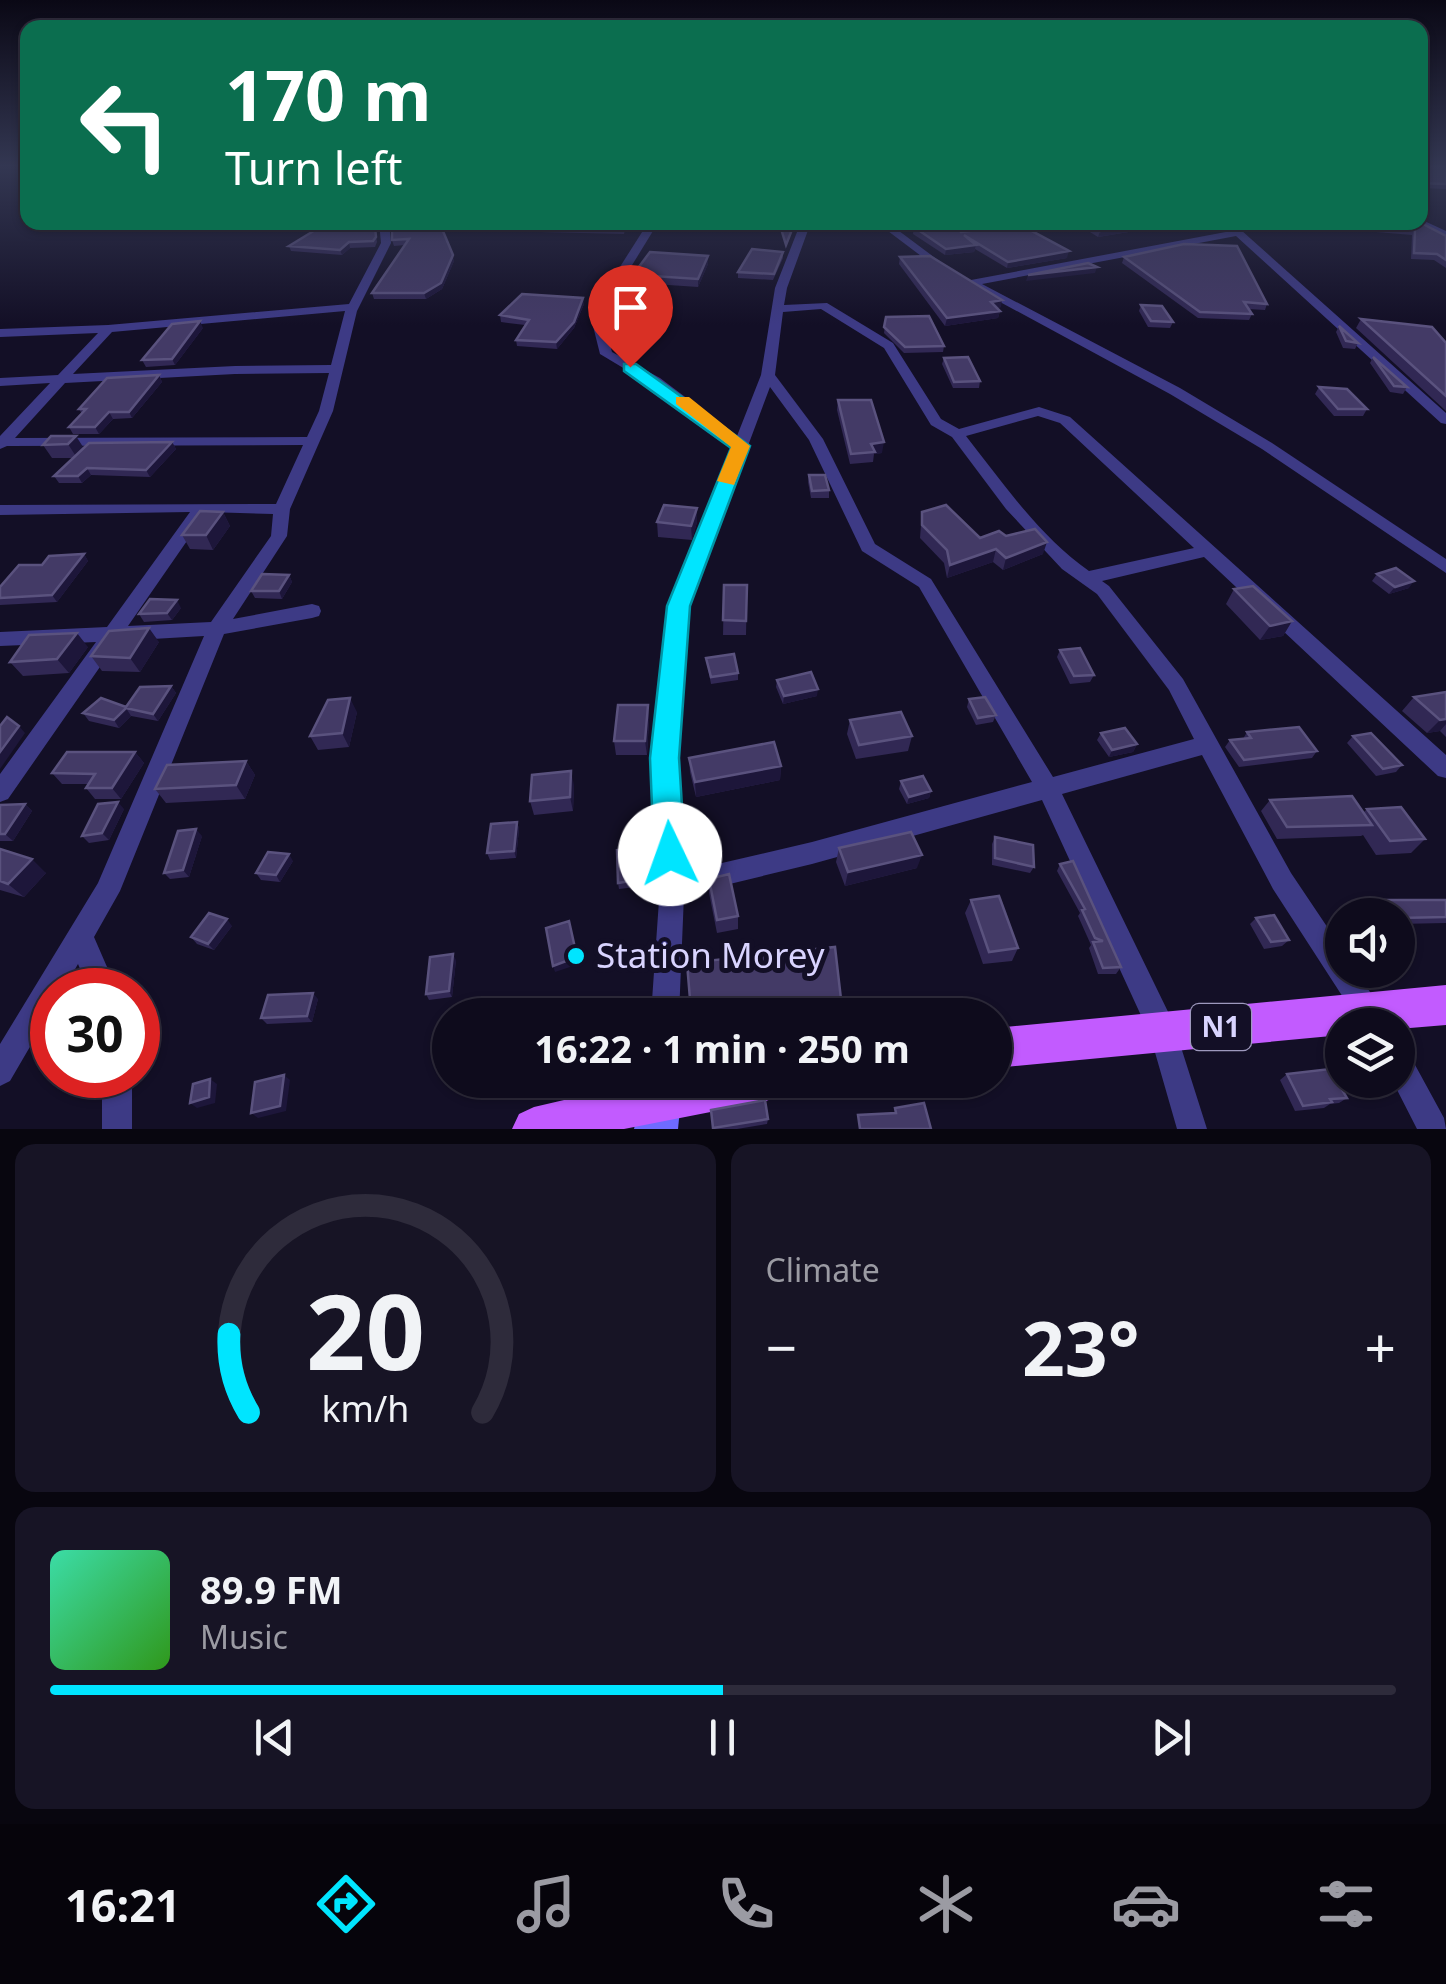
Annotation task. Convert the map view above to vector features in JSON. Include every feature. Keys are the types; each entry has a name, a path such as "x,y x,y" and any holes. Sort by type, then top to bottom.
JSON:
{"main road":[{"name":"N1","path":"1415,1012 1446,1005"},
{"name":"N1","path":"1012,1046 1163,1032 1325,1023"},
{"path":"534,1129 659,1102"}],"street":[{"path":"0,1071 107,890 217,628 279,536 282,508 326,410 353,307 386,243 385,230"},
{"path":"648,230 596,314 606,354 655,380 741,446"},
{"path":"666,998 672,886 664,758 678,606 768,375 781,288 803,230"},
{"path":"891,230 940,266 1175,391 1268,446 1446,568"},
{"path":"1235,230 1446,420"},
{"path":"971,283 1238,233"},
{"path":"778,309 824,305 889,346 936,422 957,434 1012,504 1103,590 1176,685 1282,882 1367,1008"},
{"path":"0,333 108,329 353,307"},
{"path":"2,444 108,329"},
{"path":"0,382 335,370"},
{"path":"768,375 816,439 868,547 925,582 1049,790 1163,1032 1192,1129"},
{"path":"957,434 1027,414 1056,415 1446,769"},
{"path":"2,444 310,441"},
{"path":"0,792 202,507"},
{"path":"0,510 282,508"},
{"path":"1087,578 1209,550"},
{"path":"0,639 115,630 217,628 312,610"},
{"path":"672,886 1049,790 1208,744"},
{"path":"80,936 94,968"},
{"path":"1415,1095 1433,1129"},
{"path":"117,1098 118,1129"}],"building":[{"path":"1428,227 1446,236 1446,260 1437,254 1414,253 1415,230 1428,230"},
{"path":"315,230 375,230 373,241 349,242 340,250 289,246"},
{"path":"392,230 443,230 453,255 441,283 424,293 372,293 409,239 392,240"},
{"path":"781,230 792,230 786,245"},
{"path":"918,230 1030,230 1069,251 1008,262 964,235 976,245 946,249"},
{"path":"1184,244 1237,246 1267,304 1244,302 1252,314 1200,312 1124,257"},
{"path":"752,249 783,252 774,274 738,272"},
{"path":"650,252 708,256 698,279 653,276 632,305 612,303"},
{"path":"930,256 1002,300 991,302 1000,311 947,318 900,257"},
{"path":"1088,263 1097,267 1028,275"},
{"path":"522,294 583,298 574,322 556,342 516,340 529,320 500,315"},
{"path":"1141,305 1162,306 1173,322 1151,321"},
{"path":"929,316 944,346 905,347 884,327 886,317"},
{"path":"1361,319 1432,327 1446,343 1446,396"},
{"path":"200,321 172,359 142,360 172,324"},
{"path":"1339,326 1358,343 1346,341"},
{"path":"968,357 980,381 954,382 944,358"},
{"path":"1373,357 1407,387 1394,386"},
{"path":"159,375 129,412 109,412 95,427 69,427 86,409 79,409 107,378"},
{"path":"1319,387 1347,389 1367,409 1338,409"},
{"path":"838,400 871,400 884,442 871,444 875,452 851,454"},
{"path":"51,436 76,436 68,444 43,445"},
{"path":"172,442 146,470 87,468 78,476 54,476 89,443"},
{"path":"809,475 825,475 829,490 812,491"},
{"path":"664,505 697,508 691,526 657,522"},
{"path":"946,505 980,538 999,531 1006,536 1035,529 1047,542 1006,558 996,549 950,565 947,550 922,525 922,512"},
{"path":"200,511 223,512 206,535 182,535"},
{"path":"84,554 52,595 0,598 0,587 19,565 42,565 49,556"},
{"path":"1396,568 1414,581 1395,587 1377,574"},
{"path":"262,574 289,575 279,591 251,591"},
{"path":"724,585 747,585 746,621 723,620"},
{"path":"1253,586 1292,621 1270,626 1234,589"},
{"path":"150,599 177,600 167,613 139,614"},
{"path":"149,628 130,658 91,656 109,631"},
{"path":"77,633 57,659 10,662 29,635"},
{"path":"1080,648 1094,675 1074,676 1060,650"},
{"path":"734,654 738,673 711,677 706,658"},
{"path":"811,672 818,689 784,696 777,680"},
{"path":"171,686 153,714 126,708 114,720 83,713 101,698 126,707 140,687"},
{"path":"1446,692 1446,719 1440,720 1414,697"},
{"path":"985,697 996,715 978,718 969,699"},
{"path":"350,698 342,733 310,736 328,700"},
{"path":"618,705 648,705 645,741 614,741"},
{"path":"901,712 912,736 859,745 850,720"},
{"path":"7,717 19,726 0,752 0,726"},
{"path":"1299,727 1317,751 1244,760 1230,740 1251,738 1247,732"},
{"path":"1125,728 1137,744 1112,750 1101,733"},
{"path":"1371,733 1402,765 1383,769 1353,736"},
{"path":"774,742 781,766 695,782 689,758"},
{"path":"67,752 135,752 112,788 86,788 95,774 52,773"},
{"path":"246,761 236,785 155,789 167,765"},
{"path":"571,771 570,797 530,801 532,775"},
{"path":"923,776 931,791 909,797 901,781"},
{"path":"1352,796 1372,825 1287,827 1270,800"},
{"path":"118,802 102,833 82,836 98,804"},
{"path":"25,804 5,834 0,834 0,805"},
{"path":"1401,807 1425,839 1390,841 1367,809"},
{"path":"517,822 514,851 487,853 491,824"},
{"path":"196,829 183,870 164,873 178,831"},
{"path":"911,832 922,855 848,872 839,848"},
{"path":"995,837 1033,845 1034,867 995,858"},
{"path":"641,847 643,879 618,883 617,850"},
{"path":"0,849 32,859 8,884 0,881"},
{"path":"268,852 289,854 276,875 256,873"},
{"path":"1073,861 1121,967 1103,968 1093,942 1103,941 1095,938 1082,910 1085,909 1060,864"},
{"path":"729,874 738,916 717,920 709,879"},
{"path":"999,896 1018,948 989,952 971,900"},
{"path":"1415,900 1446,900 1446,917 1415,918"},
{"path":"209,913 227,919 208,944 191,937"},
{"path":"1274,915 1289,940 1271,942 1256,918"},
{"path":"569,921 577,957 553,966 546,928"},
{"path":"835,947 841,998 690,998 687,963"},
{"path":"453,954 449,991 426,994 430,957"},
{"path":"313,993 307,1016 261,1018 268,995"},
{"path":"1325,1070 1325,1098 1347,1098 1303,1106 1287,1074"},
{"path":"284,1075 280,1106 251,1113 255,1082"},
{"path":"210,1079 209,1097 190,1103 193,1084"},
{"path":"765,1100 768,1119 713,1128 711,1110"},
{"path":"924,1103 931,1129 860,1129 858,1115 896,1113 895,1108"}],"slow traffic":[{"path":"683,401 741,446 727,481"}],"place":[{"name":"Station Morey","path":"576,956"}],"route":[{"path":"630,367 655,380 741,446 678,606 664,758 670,854"}]}
